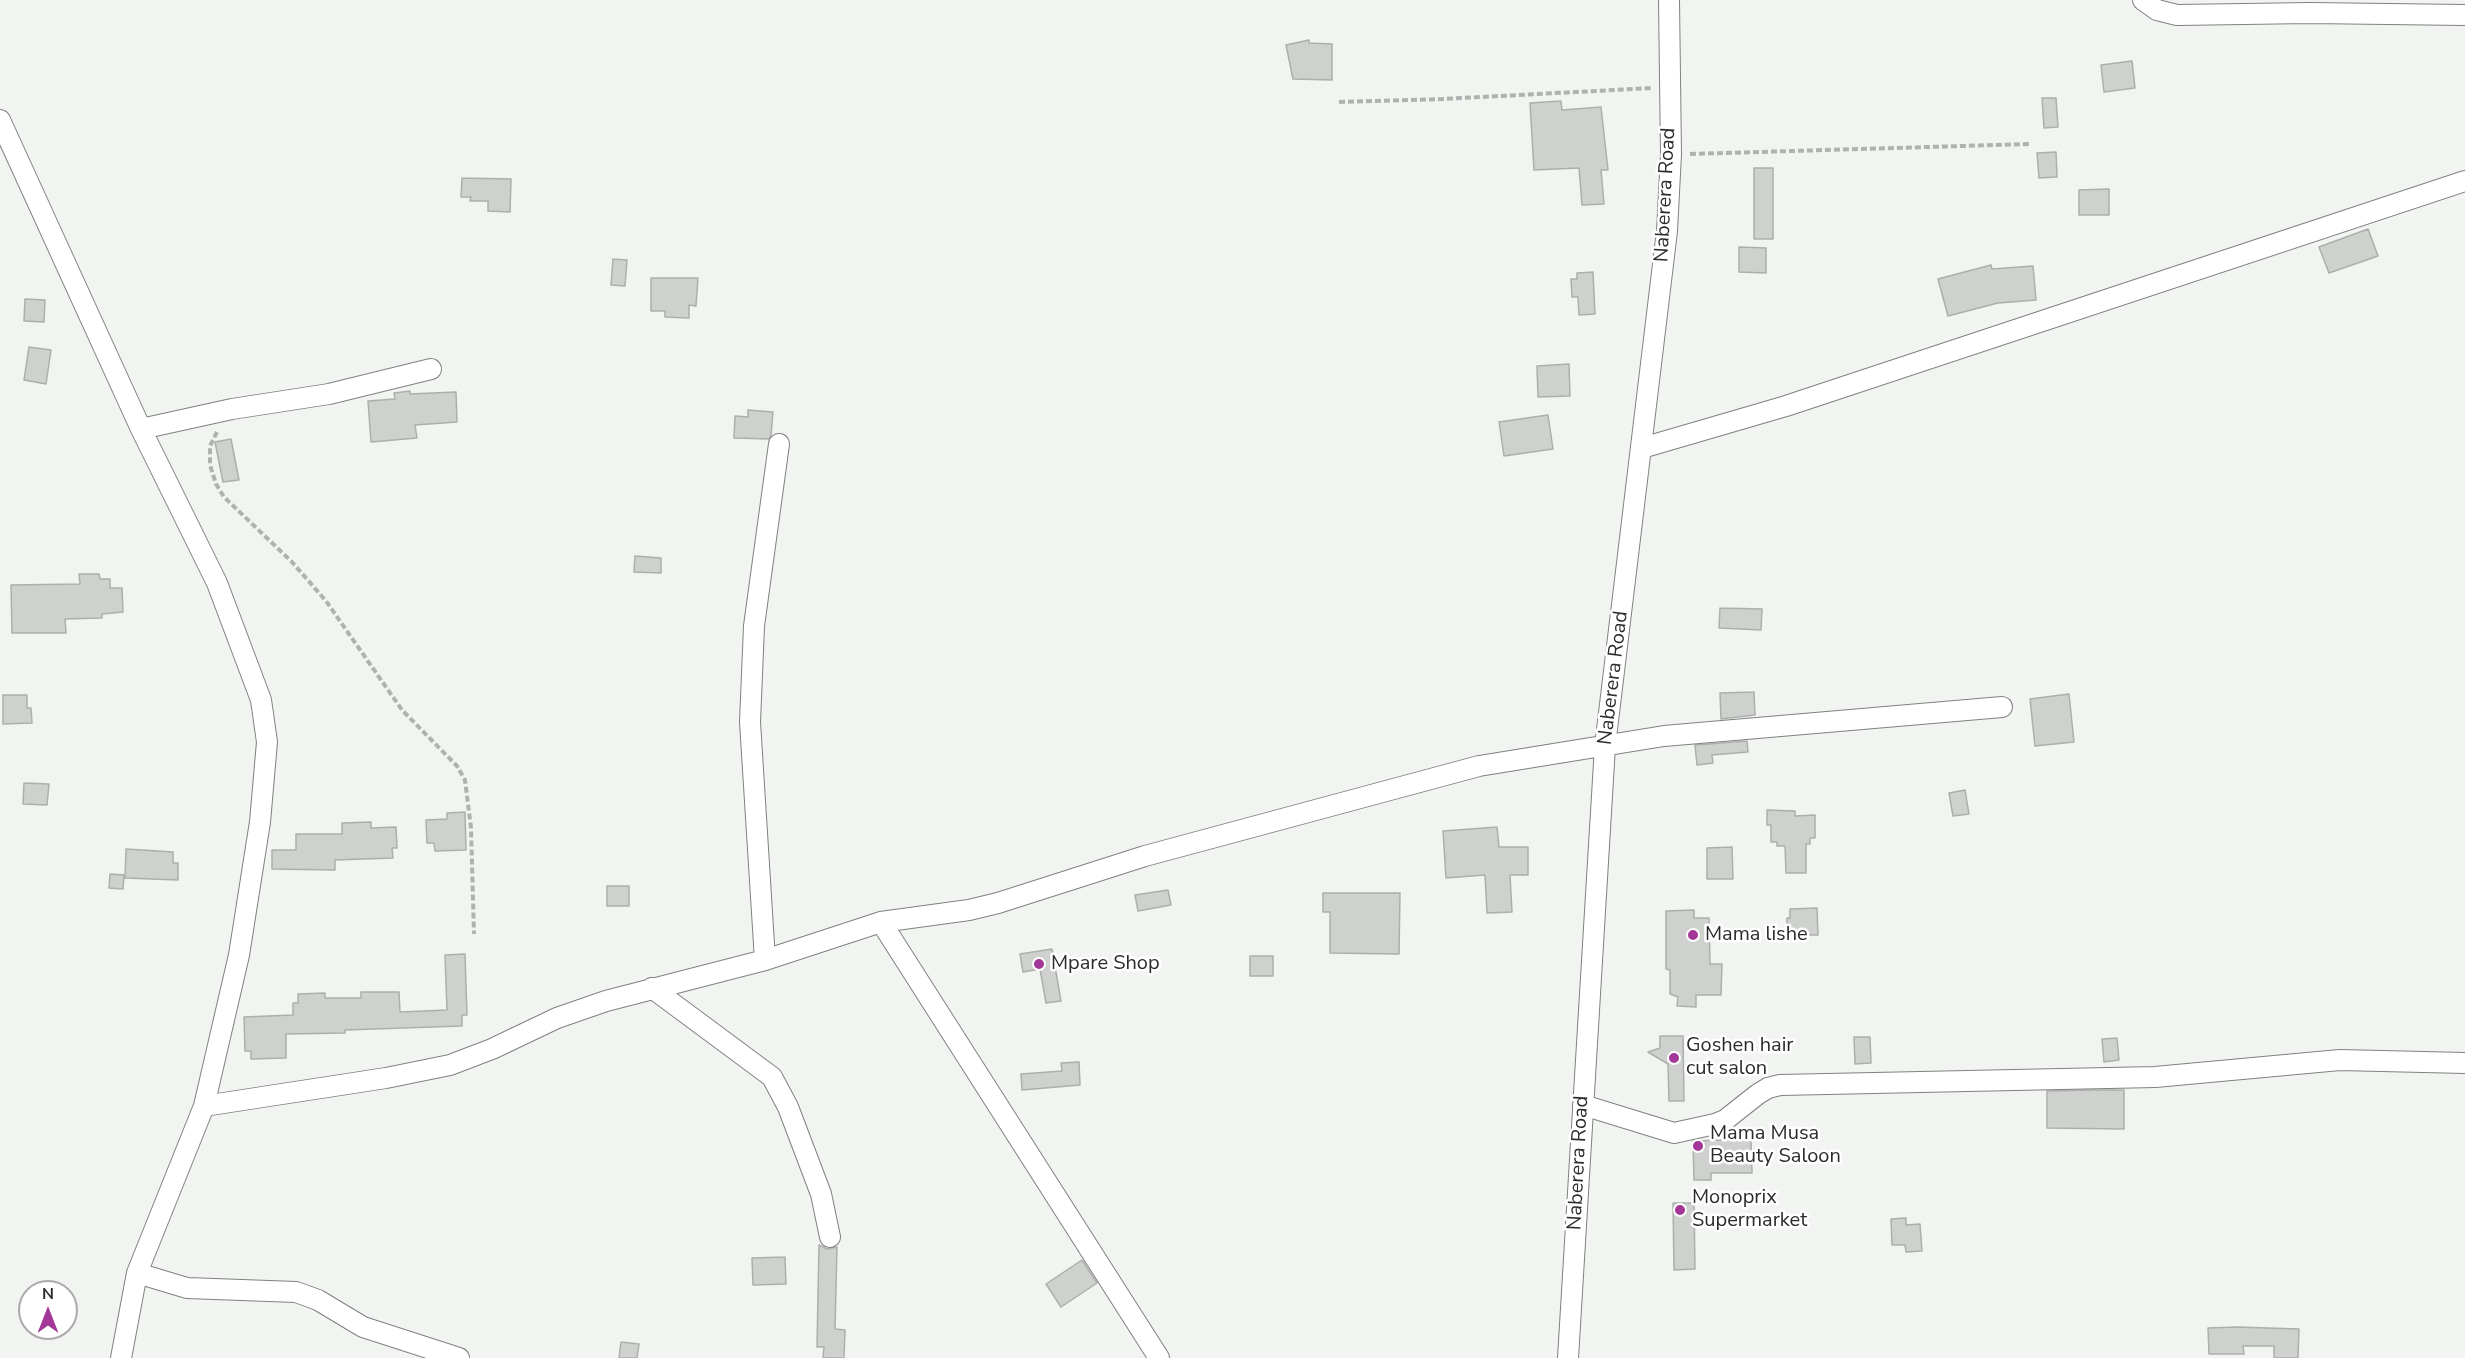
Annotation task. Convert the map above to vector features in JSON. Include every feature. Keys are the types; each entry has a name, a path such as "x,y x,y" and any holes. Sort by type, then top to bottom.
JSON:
{"street":[{"name":"Naberera Road","path":"1568,1358 1605,746 1666,231 1671,154 1669,0"},
{"path":"2143,0 2157,10 2177,15 2310,13 2465,15"},
{"path":"0,120 141,429 217,583 261,700 267,741 260,822 240,955 204,1106 137,1273 121,1358"},
{"path":"1642,448 1786,406 2465,181"},
{"path":"141,429 232,409 329,394 431,369"},
{"path":"765,960 750,722 754,626 779,444"},
{"path":"204,1106 386,1078 450,1065 492,1049 557,1018 606,1001 765,960 881,922 969,910 998,903 1145,856 1479,766 1664,736 2002,707"},
{"path":"881,922 1159,1358"},
{"path":"652,988 772,1077 788,1107 821,1194 831,1237"},
{"path":"1583,1106 1674,1133 1715,1125 1758,1094 1780,1085 2155,1077 2340,1060 2465,1063"},
{"path":"137,1273 186,1288 296,1292 318,1300 363,1327 459,1358"}],"path":[{"path":"1340,102 1670,87"},
{"path":"1671,154 2030,144"},
{"path":"232,409 210,446 210,465 216,484 224,497 292,562 326,601 402,710 458,766 465,780 471,828 474,934"}],"building":[{"path":"1309,40 1309,43 1332,44 1332,80 1293,79 1286,45"},
{"path":"2132,61 2135,88 2104,92 2101,65"},
{"path":"2042,98 2056,98 2058,127 2044,128"},
{"path":"1561,101 1562,110 1601,107 1608,170 1601,170 1604,204 1582,205 1579,168 1534,170 1530,103"},
{"path":"2056,152 2057,177 2039,178 2037,153"},
{"path":"1754,168 1773,168 1773,239 1754,239"},
{"path":"462,178 511,179 510,212 488,211 488,201 470,201 471,197 461,197"},
{"path":"2109,189 2109,215 2079,215 2079,190"},
{"path":"2368,229 2378,256 2329,273 2319,247"},
{"path":"1739,247 1766,248 1766,273 1739,272"},
{"path":"613,259 627,260 625,286 611,285"},
{"path":"1991,265 1992,269 2033,266 2036,300 1998,303 1948,316 1938,279"},
{"path":"1593,272 1595,314 1579,315 1578,297 1572,297 1571,279 1577,279 1577,273"},
{"path":"651,278 698,278 696,306 689,305 689,318 665,317 665,311 651,311"},
{"path":"25,299 45,300 44,322 24,321"},
{"path":"29,347 51,350 46,384 24,380"},
{"path":"1569,364 1570,396 1538,397 1537,366"},
{"path":"410,391 410,394 456,392 457,422 415,425 417,438 371,442 368,401 395,399 394,393"},
{"path":"748,410 773,412 769,439 734,438 735,416 748,417"},
{"path":"1548,415 1553,449 1504,456 1499,422"},
{"path":"231,439 239,480 223,482 215,442"},
{"path":"635,556 661,558 661,573 634,572"},
{"path":"79,574 99,574 100,579 110,579 110,588 122,588 123,612 102,614 102,618 65,619 66,633 12,633 11,585 80,584"},
{"path":"1720,608 1762,609 1761,630 1719,628"},
{"path":"1754,692 1755,715 1721,719 1720,693"},
{"path":"2069,694 2074,742 2035,746 2030,699"},
{"path":"3,695 27,695 27,708 31,708 32,723 3,724"},
{"path":"1747,741 1748,752 1712,755 1713,763 1697,765 1695,745"},
{"path":"24,783 49,784 47,805 23,804"},
{"path":"1965,790 1969,814 1953,816 1949,793"},
{"path":"1767,810 1795,811 1795,816 1815,815 1815,838 1810,838 1810,844 1806,844 1806,873 1786,873 1785,846 1777,846 1777,842 1771,842 1771,825 1767,825"},
{"path":"465,812 466,850 435,851 434,843 427,843 426,820 447,819 447,813"},
{"path":"371,822 371,828 396,827 397,848 392,848 393,858 335,860 335,870 272,869 272,850 296,850 296,834 342,834 342,823"},
{"path":"1497,827 1499,847 1528,847 1528,875 1510,875 1512,912 1487,913 1485,875 1446,878 1443,831"},
{"path":"1732,847 1733,879 1707,879 1707,848"},
{"path":"126,849 173,852 173,863 178,863 178,880 125,878"},
{"path":"110,874 124,875 123,889 109,888"},
{"path":"607,886 629,886 629,906 607,906"},
{"path":"1168,890 1171,905 1138,911 1135,895"},
{"path":"1323,893 1400,893 1399,954 1330,953 1330,912 1323,912"},
{"path":"1817,908 1818,935 1787,935 1787,918 1790,918 1790,909"},
{"path":"1694,910 1694,918 1709,918 1710,964 1722,964 1721,995 1696,995 1696,1007 1677,1006 1678,997 1670,994 1670,970 1666,969 1666,911"},
{"path":"1052,949 1061,1001 1046,1003 1040,969 1023,972 1020,954"},
{"path":"465,954 467,1015 462,1015 462,1026 286,1034 286,1058 251,1059 251,1051 245,1051 244,1017 293,1015 293,1003 298,1003 298,994 325,993 325,998 361,998 361,992 399,992 400,1012 447,1010 445,955"},
{"path":"1250,956 1273,956 1273,976 1250,976"},
{"path":"1660,1036 1683,1036 1684,1101 1669,1101 1668,1064 1648,1052 1660,1048"},
{"path":"1854,1037 1870,1037 1871,1063 1855,1064"},
{"path":"2117,1038 2119,1060 2104,1062 2102,1039"},
{"path":"1079,1062 1080,1085 1022,1090 1021,1074 1062,1071 1061,1063"},
{"path":"2124,1090 2124,1129 2047,1128 2047,1091"},
{"path":"1751,1139 1752,1173 1711,1173 1711,1180 1694,1180 1693,1141"},
{"path":"1673,1203 1694,1203 1695,1269 1674,1270"},
{"path":"1906,1218 1906,1225 1920,1224 1922,1251 1906,1252 1905,1245 1892,1245 1891,1219"},
{"path":"819,1245 827,1249 837,1247 835,1329 845,1330 844,1358 823,1358 824,1347 817,1347"},
{"path":"785,1257 786,1284 753,1285 752,1258"},
{"path":"1082,1260 1097,1283 1061,1307 1046,1284"},
{"path":"2208,1328 2299,1329 2298,1358 2274,1358 2274,1346 2243,1346 2244,1354 2209,1354"},
{"path":"621,1342 639,1344 637,1358 619,1358"}],"place":[{"name":"Mama lishe","path":"1693,935"},
{"name":"Mpare Shop","path":"1039,964"},
{"name":"Goshen hair cut salon","path":"1674,1058"},
{"name":"Mama Musa Beauty Saloon","path":"1698,1146"},
{"name":"Monoprix Supermarket","path":"1680,1210"}]}
